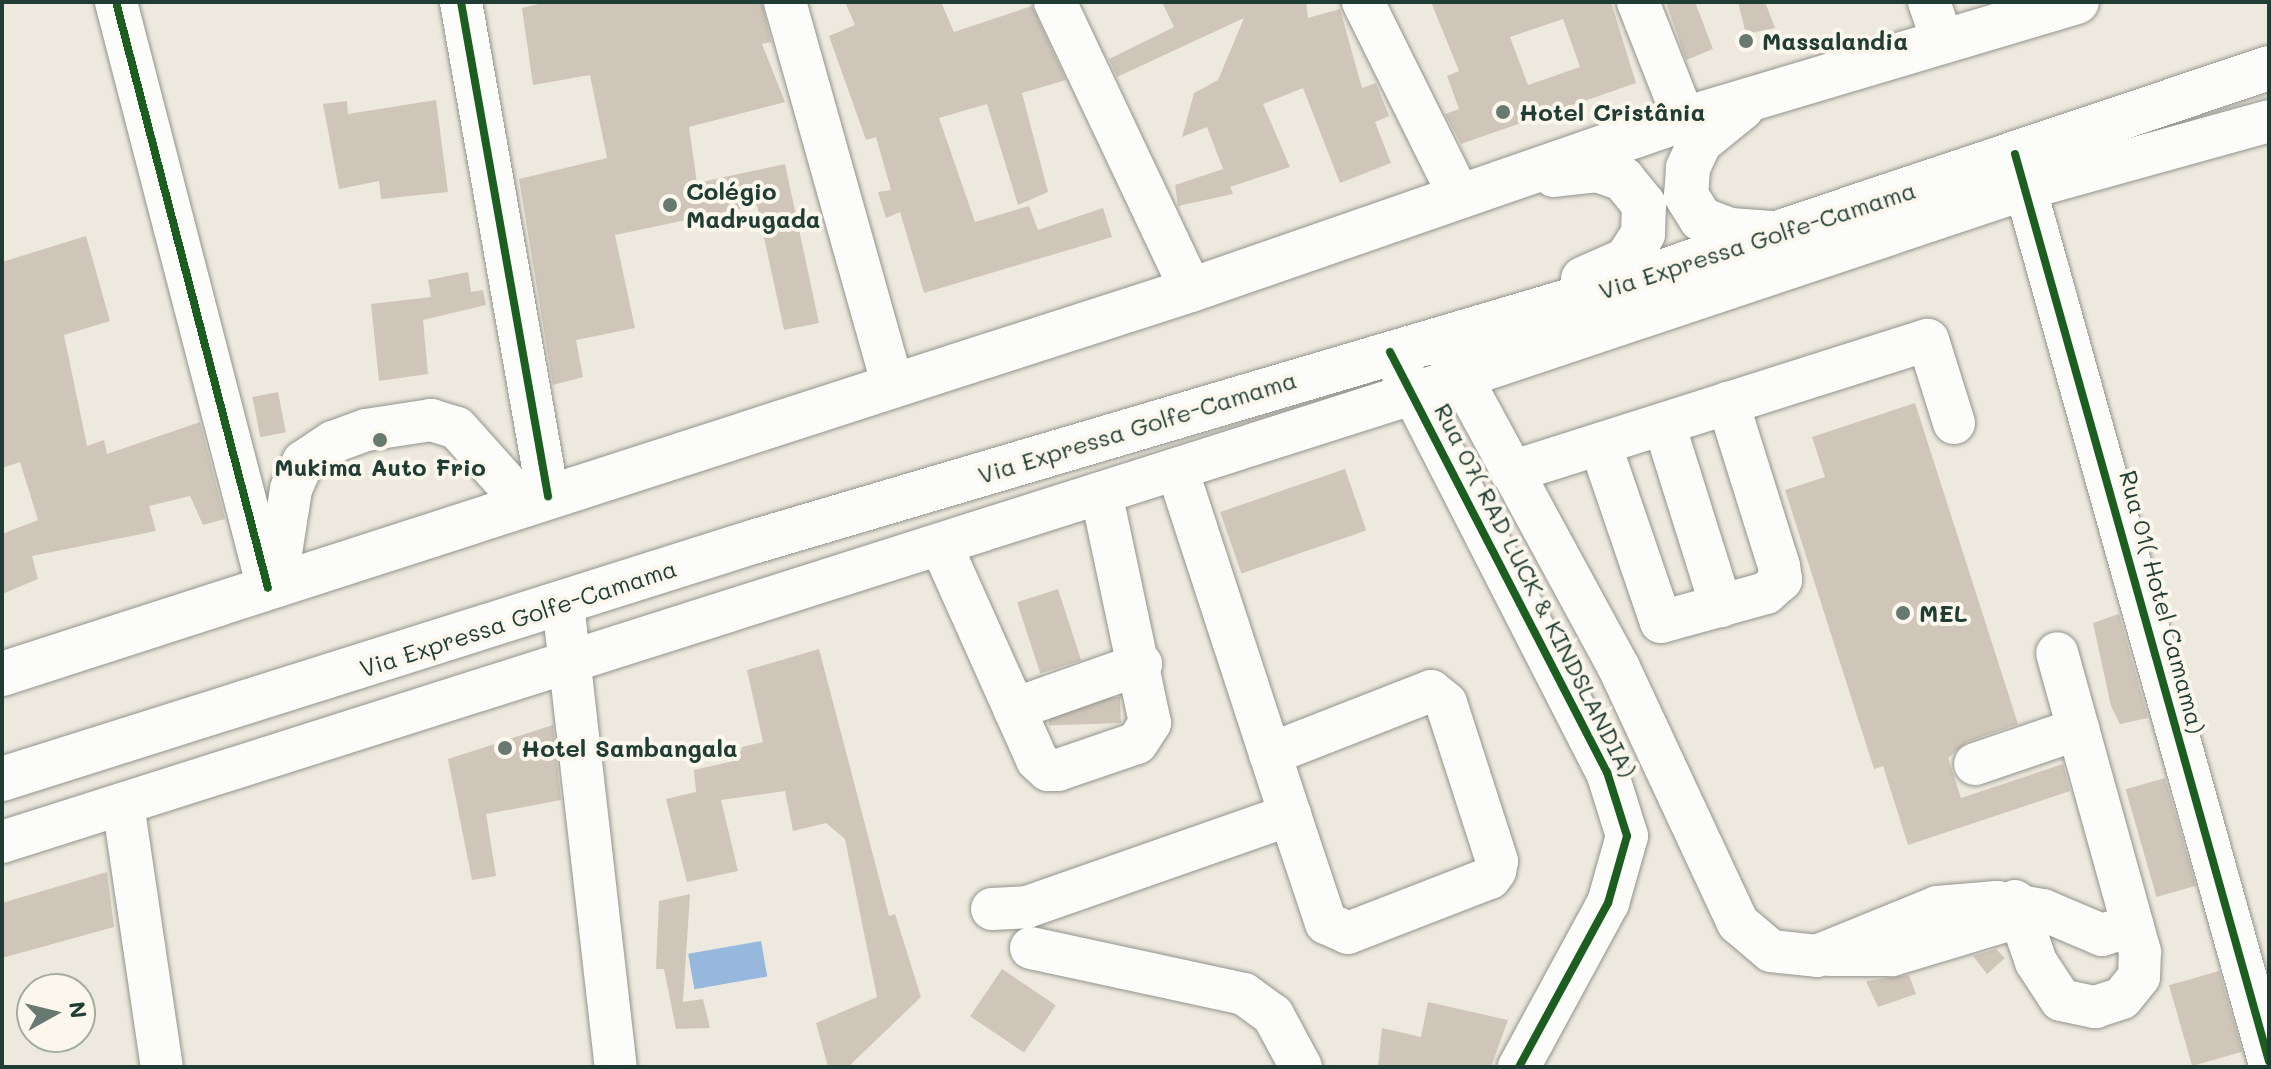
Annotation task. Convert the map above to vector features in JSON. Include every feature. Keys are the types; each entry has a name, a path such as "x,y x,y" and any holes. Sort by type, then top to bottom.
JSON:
{"highway":[{"path":"1414,214 1459,195 1759,96 1936,22 2077,2"},
{"name":"Via Expressa Golfe-Camama","path":"2,779 786,532 1789,232 2021,171 2269,68"},
{"path":"1759,96 1700,142 1688,168 1686,195 1701,219 1730,230 1789,232"},
{"path":"2,674 1191,290 1414,214 1567,172 1597,170 1623,179 1644,205 1643,234 1626,260 1442,337"}],"street":[{"path":"116,2 272,586"},
{"path":"461,2 537,500"},
{"path":"785,2 893,385"},
{"path":"1055,2 1191,290"},
{"path":"1363,2 1459,195"},
{"path":"1638,2 1684,119"},
{"path":"2,842 572,664 1415,393 2021,171 2269,121"},
{"name":"Rua 01( Hotel Camama)","path":"2021,171 2269,1061"},
{"path":"1442,337 1511,472 1619,668 1738,923 1771,951 1817,956 1937,907 2017,909 2102,935 2132,925"},
{"path":"1511,472 1928,340 1954,423"},
{"name":"Rua 07( RAD LUCK & KINDSLANDIA)","path":"1390,352 1415,393 1607,772 1627,836 1608,903 1519,1067"},
{"path":"1600,444 1655,614 1661,622 1671,622 1766,593 1781,580 1728,403"},
{"path":"272,586 291,489 303,462 333,442 366,430 431,420 457,428 537,500"},
{"path":"1664,424 1721,606"},
{"path":"1177,469 1270,754 1290,815 1326,923 1335,931 1348,933 1490,878 1497,861 1446,703 1431,691 1270,754"},
{"path":"941,545 1037,760 1048,770 1137,743 1150,723 1141,664 1101,493"},
{"path":"563,604 614,1067"},
{"path":"2017,909 2036,962 2061,1000 2095,1007 2122,998 2139,977 2140,952 2057,653"},
{"path":"1014,709 1141,664"},
{"path":"1975,764 2078,729"},
{"path":"123,804 162,1067"},
{"path":"992,909 1027,907 1290,815"},
{"path":"1031,948 1244,994 1273,1015 1301,1067"}],"water":[{"path":"761,941 767,976 694,989 688,954"}],"building":[{"path":"547,2 762,2 771,42 762,44 785,102 689,127 697,183 785,164 819,323 784,330 757,205 615,235 635,328 576,340 583,377 553,385 519,179 607,158 590,75 533,85 522,8"},
{"path":"845,2 941,2 954,32 1032,6 1066,80 1022,93 1048,192 1018,205 987,104 939,118 975,222 1029,206 1038,230 1103,208 1112,237 924,293 900,212 886,218 878,192 891,190 876,137 866,140 829,36 855,25"},
{"path":"1162,2 1306,2 1308,18 1340,9 1362,88 1376,83 1389,116 1375,122 1391,163 1340,183 1303,88 1263,104 1290,167 1230,187 1207,127 1182,137 1194,93 1218,80 1244,18 1117,77 1109,59 1174,27"},
{"path":"1431,2 1611,2 1636,83 1461,144 1445,114 1459,109 1447,76 1459,71","holes":["1563,19 1580,67 1528,85 1510,37"]},
{"path":"1666,2 1695,2 1713,49 1686,60"},
{"path":"1738,2 1765,2 1775,28 1746,34"},
{"path":"436,100 448,192 381,199 379,181 339,189 323,104 347,101 348,114"},
{"path":"1223,169 1233,194 1178,206 1175,185"},
{"path":"86,236 110,321 64,335 87,446 104,440 107,454 200,422 225,519 203,525 190,496 149,506 156,531 32,556 38,579 2,594 2,534 38,520 20,462 2,468 2,262"},
{"path":"468,272 471,292 483,290 486,305 423,320 428,374 379,381 371,304 431,297 428,280"},
{"path":"278,392 286,432 260,437 252,397"},
{"name":"MEL","path":"1915,403 2018,724 1967,742 1948,758 1961,798 2063,764 2070,791 1908,845 1883,766 1874,769 1785,490 1825,477 1812,437"},
{"path":"1345,469 1366,530 1241,573 1220,512"},
{"path":"1058,589 1081,660 1040,674 1017,602"},
{"path":"2119,614 2148,718 2120,724 2111,706 2093,623"},
{"path":"819,649 889,916 895,914 921,997 848,1067 828,1067 816,1023 877,997 845,839 826,823 793,831 785,791 721,800 738,871 687,882 666,799 696,792 694,770 738,760 742,747 763,742 747,670"},
{"path":"1120,697 1121,723 1049,725 1048,700"},
{"path":"553,725 561,800 486,814 496,876 472,880 448,759"},
{"path":"2165,778 2196,886 2156,897 2126,789"},
{"path":"107,872 114,927 2,958 2,903"},
{"path":"690,894 683,1002 703,999 710,1028 676,1029 664,969 656,969 659,901"},
{"path":"1996,949 2005,958 1987,974 1973,956"},
{"path":"1002,969 1056,1005 1024,1053 970,1016"},
{"path":"2219,971 2242,1052 2192,1066 2169,985"},
{"path":"1909,975 1916,994 1878,1007 1866,981"},
{"path":"1428,1002 1508,1020 1491,1067 1378,1067 1382,1028 1421,1037"}],"cycle path":[{"path":"116,2 268,588"},
{"path":"461,2 548,496"},
{"path":"2015,154 2269,1061"},
{"path":"1390,352 1607,772 1627,836 1608,903 1519,1067"}],"place":[{"name":"Massalandia","path":"1746,41"},
{"name":"Hotel Cristânia","path":"1503,112"},
{"name":"Colégio Madrugada","path":"670,205"},
{"name":"Mukima Auto Frio","path":"380,440"},
{"name":"MEL","path":"1903,613"},
{"name":"Hotel Sambangala","path":"505,748"}]}
